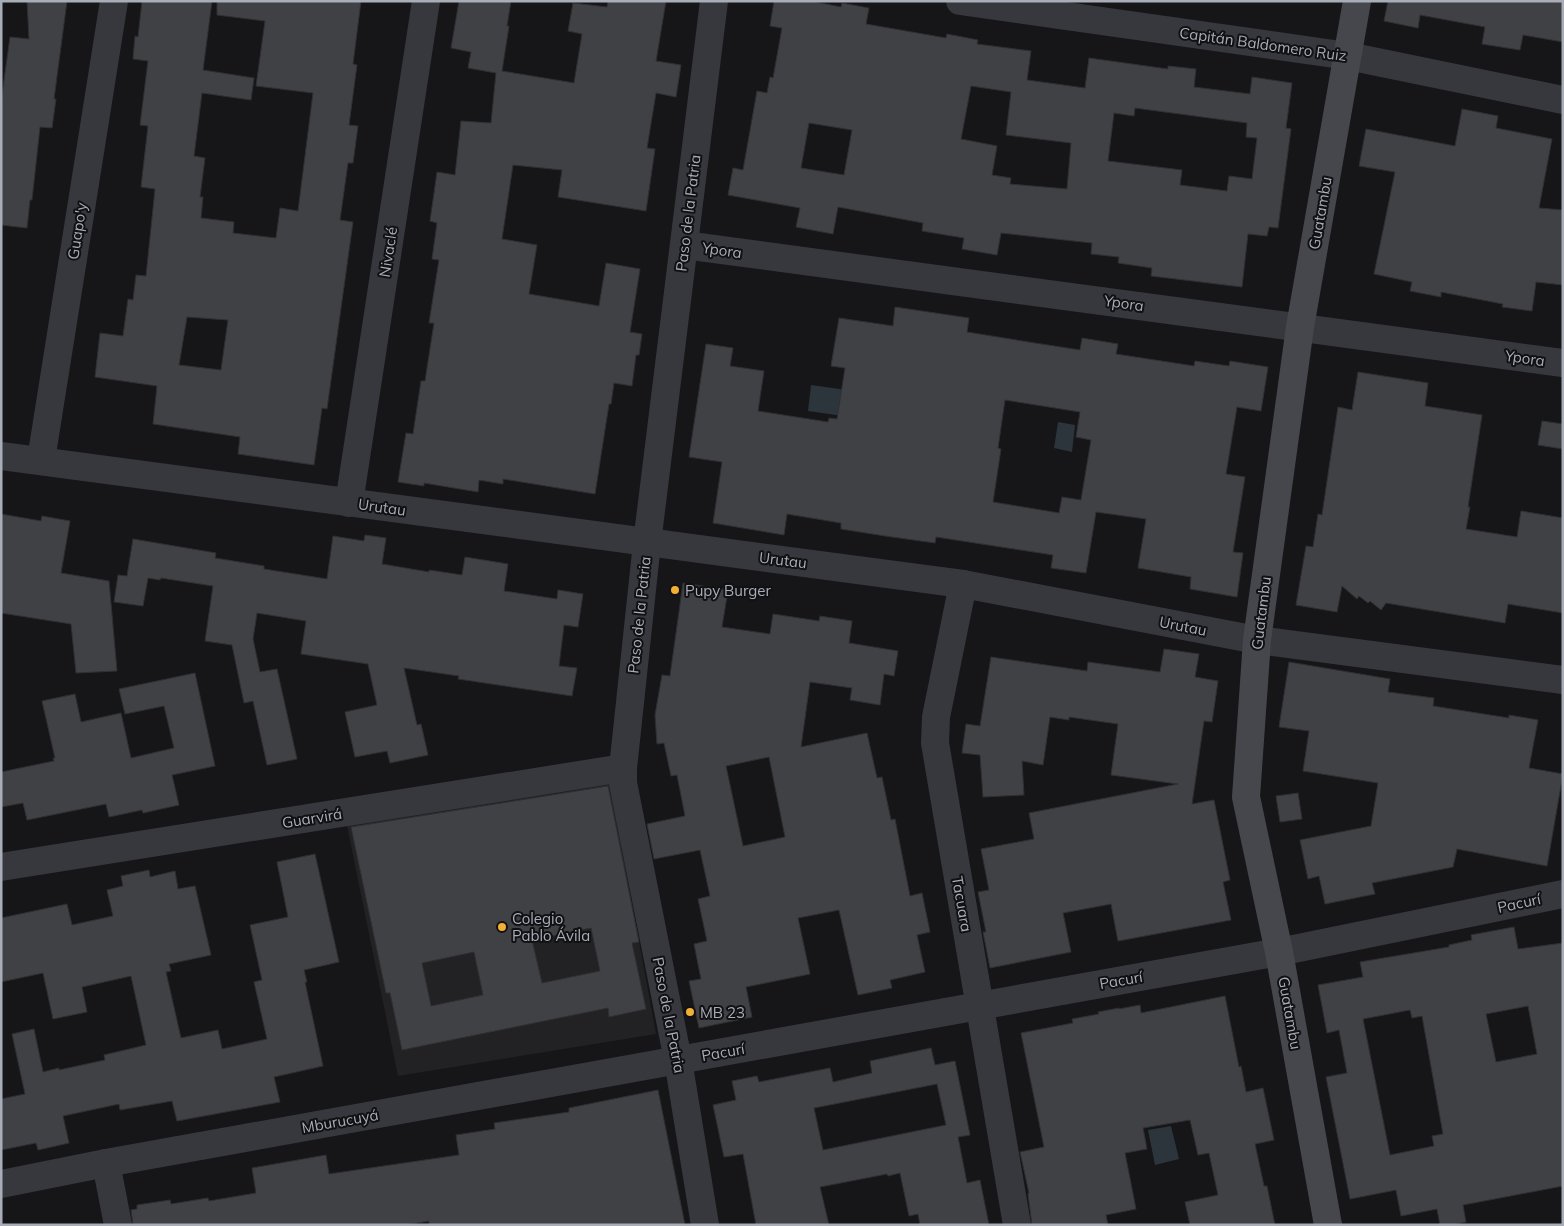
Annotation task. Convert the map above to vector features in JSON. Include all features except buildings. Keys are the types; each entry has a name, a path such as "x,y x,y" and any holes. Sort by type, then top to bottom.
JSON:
{"street":[{"name":"Guapo'y","path":"41,460 114,1"},
{"name":"Nivaclé","path":"349,502 426,1"},
{"name":"Paso de la Patria","path":"705,1225 678,1060 623,783 622,768 647,543 714,1"},
{"name":"Capitán Baldomero Ruiz","path":"960,1 1348,56 1563,100"},
{"name":"Guatambu","path":"1328,1225 1279,952 1246,797 1257,640 1300,327 1357,1"},
{"name":"Ypora","path":"684,245 1563,363"},
{"name":"Urutau","path":"1,456 963,584 1257,640 1563,680"},
{"name":"Tacuara","path":"963,584 936,717 935,744 1017,1225"},
{"name":"Guarvirá","path":"1,868 622,768"},
{"name":"Pacurí","path":"678,1060 1279,952 1563,894"},
{"name":"Mburucuyá","path":"1,1184 106,1163 678,1060"},
{"path":"106,1163 118,1225"}],"shaded area":[{"path":"811,385 847,390 843,416 808,411"},
{"path":"1058,422 1075,425 1072,452 1054,448"},
{"name":"Colegio Pablo Ávila","path":"609,777 656,1034 398,1076 346,821"},
{"path":"1171,1126 1179,1159 1155,1165 1148,1130"}],"place":[{"name":"Pupy Burger","path":"675,590"},
{"name":"Colegio Pablo Ávila","path":"502,927"},
{"name":"MB 23","path":"690,1012"}]}
